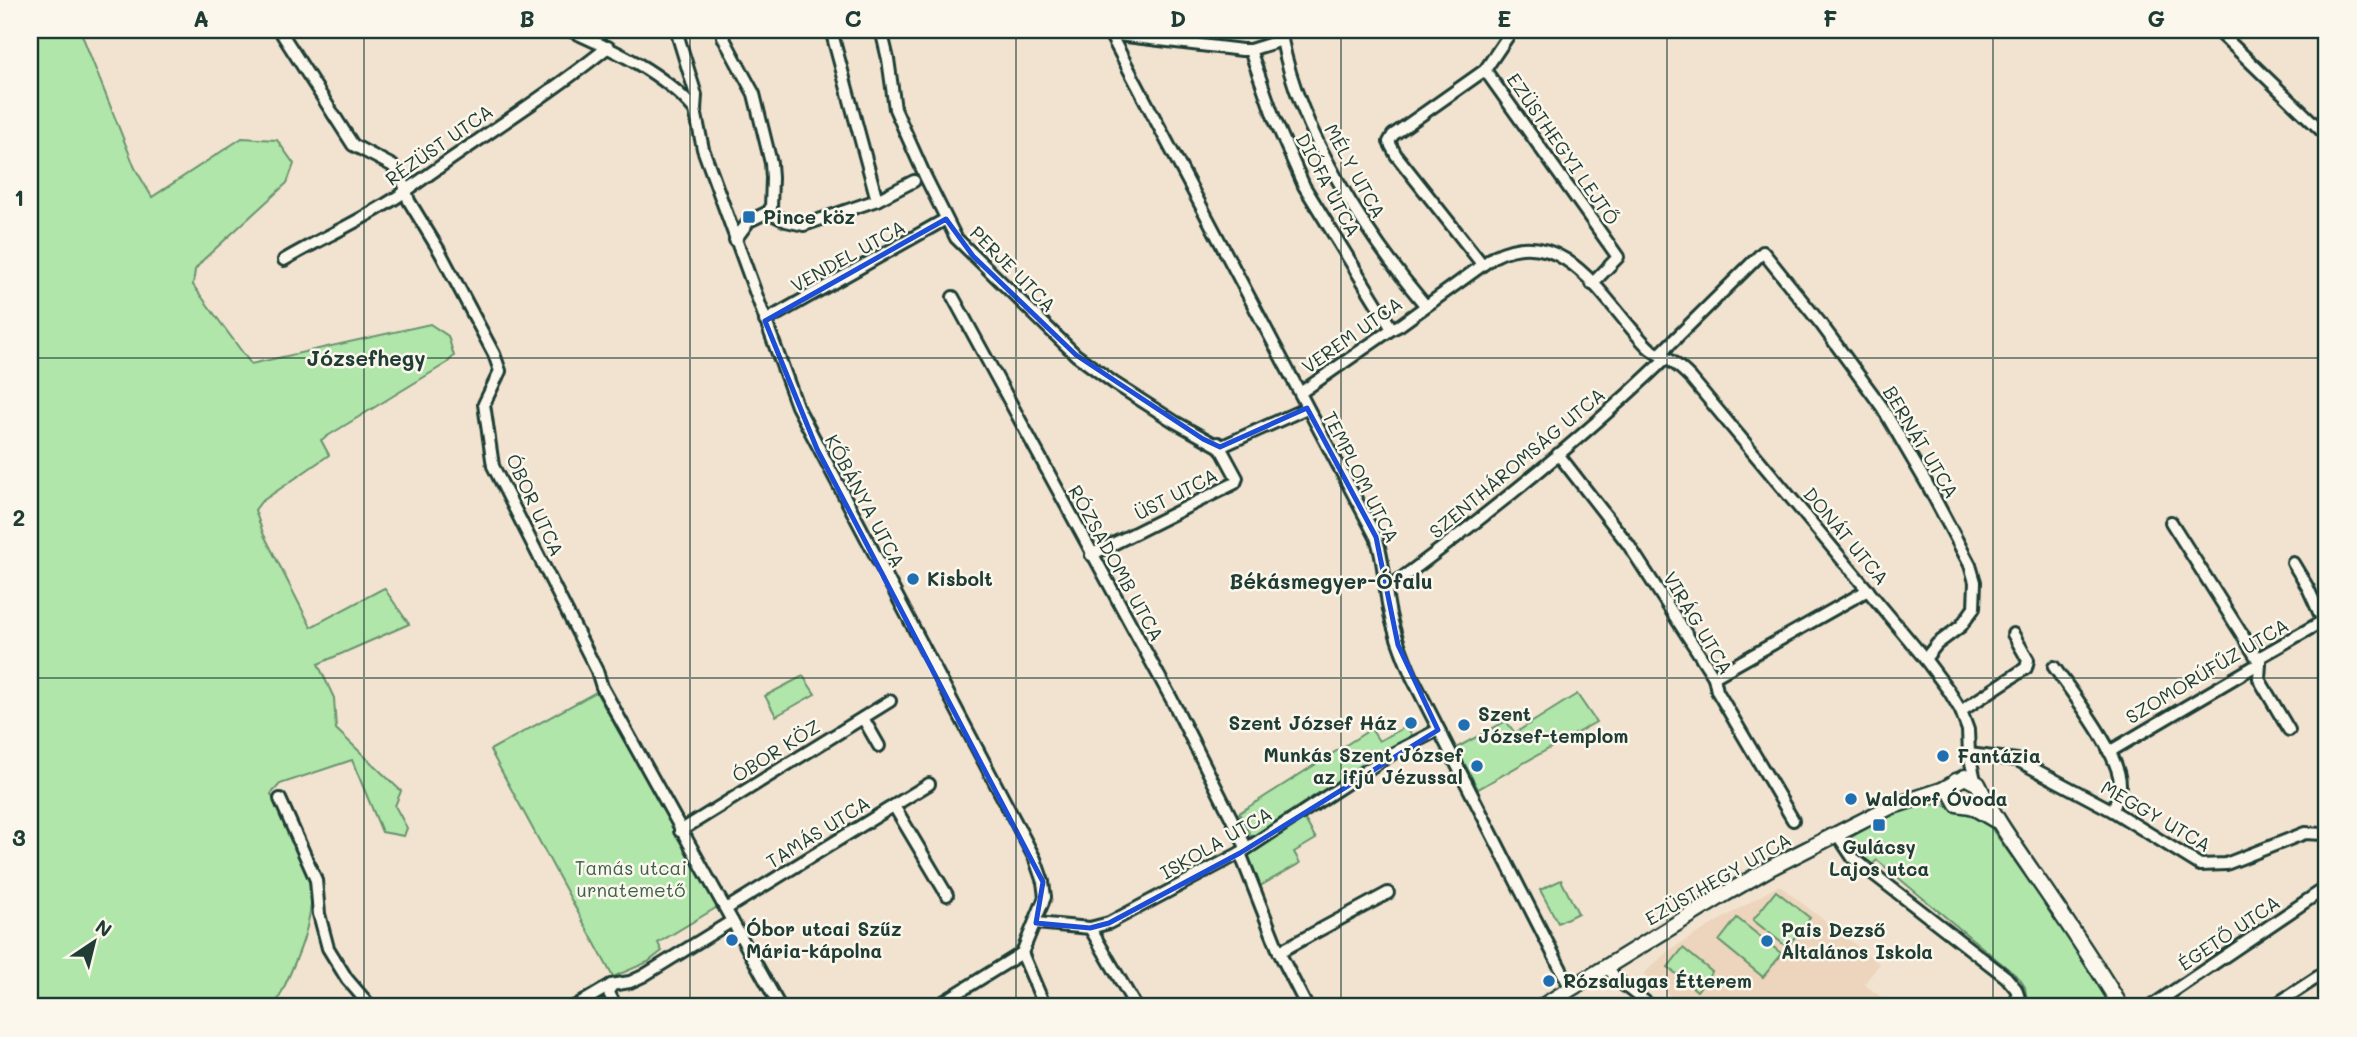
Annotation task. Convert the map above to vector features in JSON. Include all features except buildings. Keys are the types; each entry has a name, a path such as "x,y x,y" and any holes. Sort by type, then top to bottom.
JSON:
{"street":[{"path":"569,30 608,47 673,87 695,110"},
{"name":"KŐBÁNYA UTCA","path":"676,30 696,95 699,138 797,406 817,449 1035,859 1045,894 1036,923 1022,953"},
{"path":"831,30 877,200"},
{"name":"EZÜSTHEGYI LEJTŐ","path":"1512,30 1485,70 1618,257 1592,284"},
{"path":"2217,30 2327,136"},
{"path":"1109,32 1250,50"},
{"name":"TEMPLOM UTCA","path":"1109,32 1376,537 1382,555 1398,645 1438,730 1571,989"},
{"name":"ÓBOR UTCA","path":"282,34 354,145 393,166 407,190 409,201 440,252 499,364 500,371 484,404 493,466 597,671 602,687 780,1007"},
{"path":"723,37 754,94 771,170 771,204 768,212 748,221 735,240"},
{"name":"PERJE UTCA","path":"883,38 895,109 956,238 1076,355 1175,422 1219,445"},
{"name":"MÉLY UTCA","path":"1250,50 1282,40 1293,86 1322,150 1376,244 1425,306"},
{"name":"RÉZÜST UTCA","path":"284,260 407,190 608,47"},
{"name":"DIÓFA UTCA","path":"1250,50 1274,118 1304,186 1392,329"},
{"path":"1482,264 1396,155 1389,142 1392,135 1485,70"},
{"path":"768,212 786,221 804,225 877,200 914,181"},
{"name":"VENDEL UTCA","path":"765,321 946,219"},
{"name":"DONÁT UTCA","path":"1425,306 1482,264 1510,249 1534,247 1559,255 1571,263 1659,354 1691,378 1925,659 1949,691 1968,730 1968,783"},
{"name":"SZENTHÁROMSÁG UTCA","path":"1387,589 1469,529 1558,454 1763,252"},
{"name":"BERNÁT UTCA","path":"1763,252 1821,324 1882,407 1970,565 1975,582 1973,608 1961,626 1937,644 1925,659"},
{"name":"RÓZSADOMB UTCA","path":"953,297 1172,700 1243,850 1279,952 1307,1007"},
{"name":"VEREM UTCA","path":"1300,393 1400,326 1425,306"},
{"path":"1219,445 1307,408"},
{"name":"ÜST UTCA","path":"1091,555 1235,483 1237,478 1219,445"},
{"name":"VIRÁG UTCA","path":"1558,454 1628,544 1714,677 1717,691 1793,820"},
{"path":"2171,522 2260,663 2259,678 2289,730"},
{"path":"2293,563 2325,625"},
{"path":"1714,677 1868,590"},
{"name":"SZOMORÚFŰZ UTCA","path":"2109,752 2260,663 2260,657 2325,625"},
{"path":"1961,711 2026,668 2028,660 2013,634"},
{"path":"2054,667 2109,752 2120,783 2113,811"},
{"name":"ÓBOR KÖZ","path":"680,831 890,701"},
{"path":"863,718 879,746"},
{"name":"ISKOLA UTCA","path":"1036,923 1090,928 1110,923 1243,850 1390,755 1438,730"},
{"name":"MEGGY UTCA","path":"1969,754 2017,760 2113,811 2200,865 2226,864 2305,833 2323,834 2327,837"},
{"path":"1954,800 1951,790 1968,783"},
{"path":"1968,783 1978,801 1971,806"},
{"path":"1968,783 2001,825 2096,965 2121,1007"},
{"name":"EZÜSTHEGY UTCA","path":"1541,1007 1725,894 1837,834 1890,807 1968,783"},
{"name":"TAMÁS UTCA","path":"726,909 929,784"},
{"name":"EZÜSTHEGY UTCA","path":"1921,797 1954,800 1961,806 1971,806 1985,813 2001,825"},
{"path":"280,799 316,880 319,914 328,948 347,979 371,1007"},
{"path":"894,806 947,895"},
{"path":"1837,834 1853,858 2006,976 2016,989 2022,1007"},
{"name":"ÉGETŐ UTCA","path":"2150,1007 2327,887"},
{"path":"1279,952 1388,893"},
{"path":"574,1007 611,985 630,982 643,976 732,920"},
{"path":"1090,928 1136,1007"},
{"path":"935,1007 1022,953 1045,1007"},
{"path":"1607,966 1616,979 1652,1007"},
{"path":"2272,1007 2327,971"},
{"path":"611,985 609,993 616,1007"}],"highlighted area":[{"path":"946,219 973,256 1076,355 1203,439 1220,447 1307,408 1376,537 1398,645 1438,730 1240,853 1109,923 1090,928 1036,923 1043,882 817,449 765,321"}],"shaded area":[{"name":"Pais Dezső Általános Iskola","path":"1779,885 1880,964 1864,984 1894,1007 1685,1007 1643,974 1671,949"}],"green space":[{"path":"30,30 80,30 135,168 152,197 242,138 277,140 294,164 287,183 195,270 193,285 251,364 430,324 448,336 454,356 447,363 321,440 329,455 261,502 255,510 263,533 311,627 384,588 409,624 318,664 334,698 336,729 401,791 395,806 407,828 404,836 382,832 352,760 280,784 271,794 312,884 305,933 275,1007 30,1007"},
{"path":"803,676 815,694 776,716 765,696"},
{"name":"Tamás utcai urnatemető","path":"596,692 719,906 658,943 662,951 648,962 613,977 490,750"},
{"path":"1577,694 1596,722 1478,789 1456,748 1506,721 1515,733"},
{"path":"1407,726 1413,737 1378,755 1252,838 1239,813 1371,729 1379,741"},
{"path":"1926,804 1944,805 1986,821 2086,961 2113,1007 2028,1007 2025,987 2019,978 1877,860 1872,865 1852,849 1850,838 1895,812"},
{"path":"1304,818 1316,839 1294,852 1300,863 1260,886 1248,854"},
{"path":"1561,880 1578,913 1558,923 1540,890"},
{"path":"1776,891 1810,918 1787,947 1753,920"},
{"path":"1737,918 1782,954 1763,977 1719,941"},
{"path":"1683,948 1712,972 1697,991 1668,967"}],"place":[{"name":"Pince köz","path":"749,217"},
{"name":"Kisbolt","path":"913,579"},
{"name":"Szent József Ház","path":"1411,723"},
{"name":"Szent József-templom","path":"1464,725"},
{"name":"Fantázia","path":"1943,756"},
{"name":"Munkás Szent József az ifjú Jézussal","path":"1477,766"},
{"name":"Waldorf Óvoda","path":"1851,799"},
{"name":"Gulácsy Lajos utca","path":"1879,825"},
{"name":"Óbor utcai Szűz Mária-kápolna","path":"732,940"},
{"name":"Pais Dezső Általános Iskola","path":"1767,941"},
{"name":"Rózsalugas Étterem","path":"1549,981"}],"district":[{"name":"Józsefhegy","path":"366,359"},
{"name":"Békásmegyer-Ófalu","path":"1331,582"}]}
